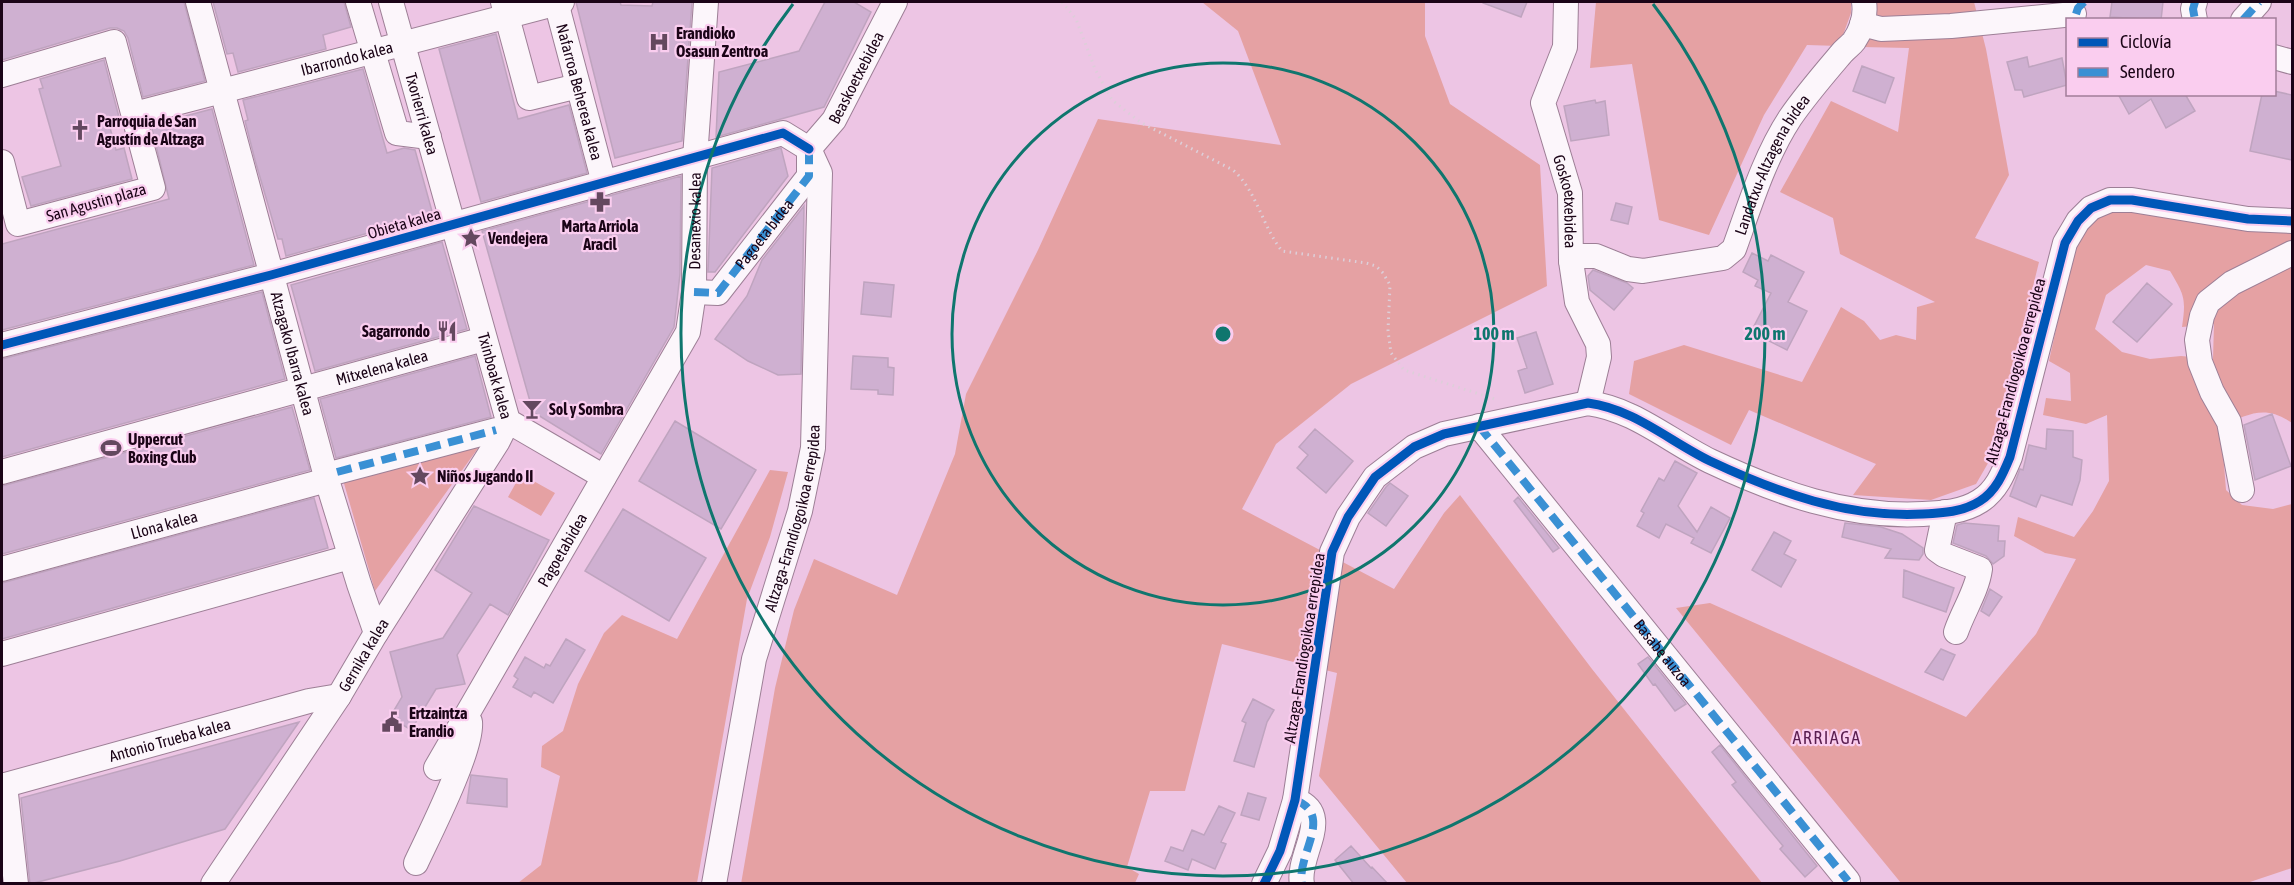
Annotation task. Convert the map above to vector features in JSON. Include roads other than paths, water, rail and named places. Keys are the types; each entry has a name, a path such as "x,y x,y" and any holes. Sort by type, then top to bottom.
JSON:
{"street":[{"name":"Atzagako Ibarra kalea","path":"198,2 271,275 303,388 332,476 350,557 376,633"},
{"path":"358,2 397,133 429,137"},
{"name":"Txorierri kalea","path":"391,2 454,224"},
{"name":"Ibarrondo kalea","path":"134,114 402,43 505,9 558,2"},
{"name":"Nafarroa Beherea kalea","path":"558,2 604,183"},
{"name":"Desanexio kalea","path":"688,332 694,292 695,158 706,2"},
{"name":"Beaskoetxebidea","path":"809,149 834,120 895,2"},
{"name":"Goskoetxebidea","path":"1566,2 1564,47 1543,104 1570,193 1571,261 1577,302 1598,344 1599,357 1588,402"},
{"path":"2245,18 2259,2"},
{"path":"505,9 529,98 578,86"},
{"path":"1863,13 1881,28 1952,26 2083,12"},
{"name":"Landatxu-Altzagena bidea","path":"1571,261 1580,256 1596,256 1628,269 1643,271 1723,258 1734,249 1765,165 1779,137 1791,117 1854,41 1863,13"},
{"name":"San Agustin plaza","path":"2,75 114,42 153,188 18,224 2,162"},
{"path":"2276,58 2292,62"},
{"name":"Obieta kalea","path":"2,345 271,275 783,133 809,149"},
{"name":"Pagoeta bidea","path":"694,292 718,293 809,176 809,149"},
{"name":"Altzaga-Erandiogoikoa errepidea","path":"714,884 754,659 800,511 813,448 820,173 809,149"},
{"name":"Altzaga-Erandiogoikoa errepidea","path":"1264,884 1280,851 1295,800 1332,552 1348,517 1375,477 1414,447 1444,434 1588,402 1606,405 1624,413 1658,430 1706,459 1736,473 1825,505 1879,514 1945,512 1965,509 1981,501 1996,487 2003,474 2010,457 2065,243 2078,221 2091,208 2110,200 2132,200 2248,219 2292,221"},
{"name":"Txinboak kalea","path":"454,224 484,339 502,426 604,477"},
{"path":"2242,490 2229,422 2212,392 2200,363 2197,340 2202,316 2208,302 2232,283 2292,253"},
{"name":"Pagoetabidea","path":"436,768 688,332"},
{"name":"Mitxelena kalea","path":"2,472 484,339"},
{"name":"Llona kalea","path":"2,569 502,426"},
{"name":"Gernika kalea","path":"213,884 339,696 376,633 492,451 502,426"},
{"name":"Basabe auzoa","path":"1479,426 1848,881"},
{"path":"1945,512 1937,550 1980,569 1978,581 1963,611 1956,632"},
{"path":"2,654 350,557"},
{"name":"Antonio Trueba kalea","path":"3,786 309,701 339,696"},
{"path":"416,863 458,771 471,731 468,711"},
{"path":"3,786 16,884"},
{"path":"1295,800 1310,809 1314,821 1301,879"}],"place":[{"name":"Erandioko Osasun Zentroa","path":"659,42"},
{"name":"Parroquia de San Agustín de Altzaga","path":"80,130"},
{"name":"Marta Arriola Aracil","path":"600,202"},
{"name":"Vendejera","path":"471,238"},
{"name":"Sagarrondo","path":"447,331"},
{"name":"Sol y Sombra","path":"532,409"},
{"name":"Uppercut Boxing Club","path":"111,448"},
{"name":"Niños Jugando II","path":"420,476"},
{"name":"Ertzaintza Erandio","path":"392,722"}],"district":[{"name":"ARRIAGA","path":"1827,738"}]}
